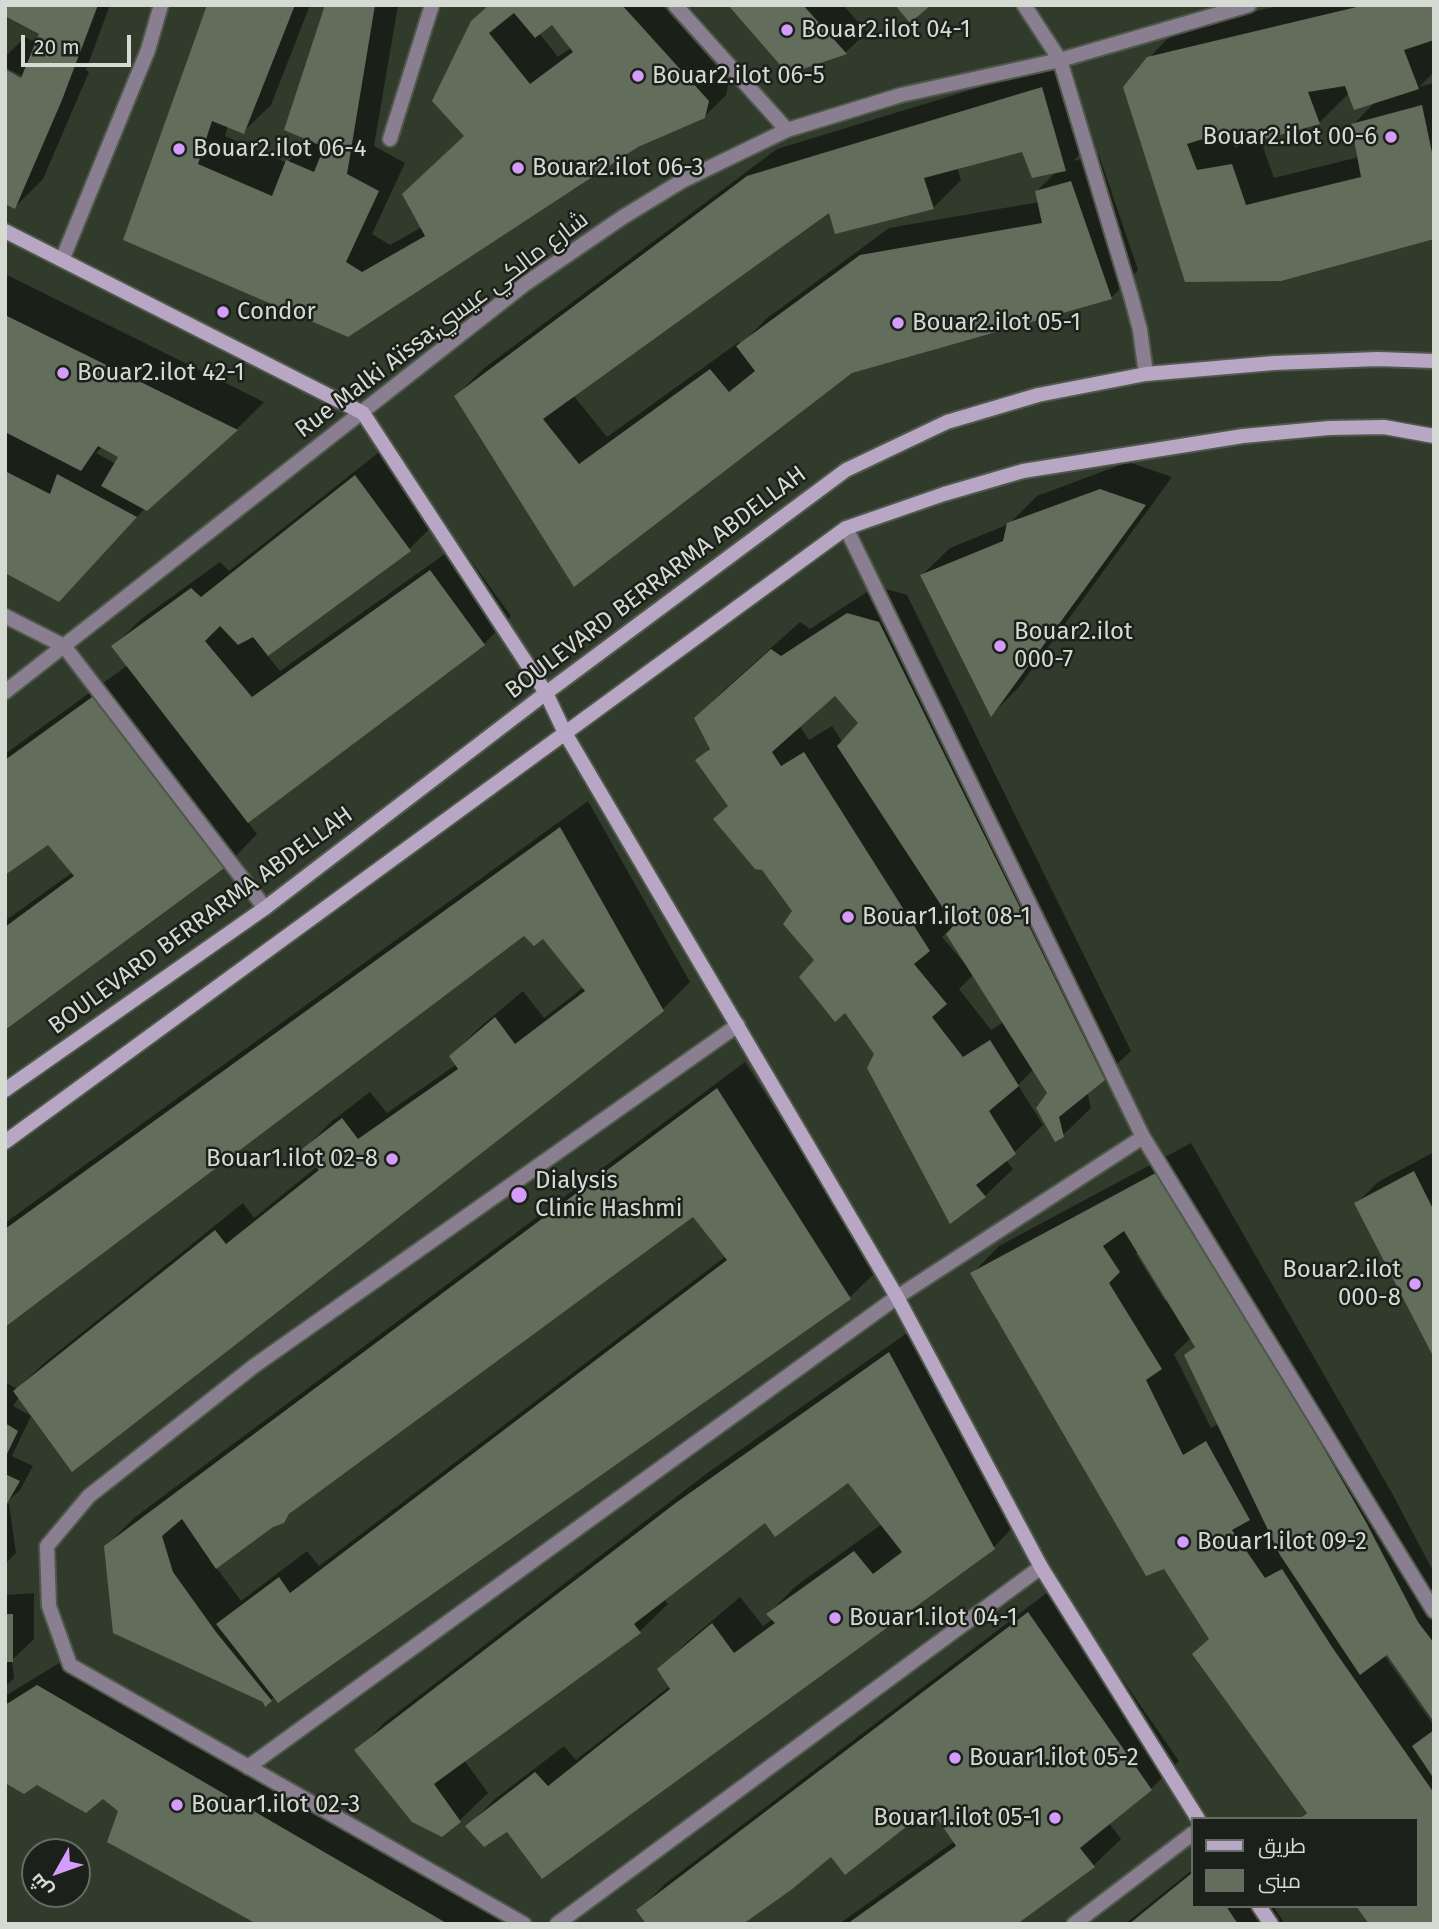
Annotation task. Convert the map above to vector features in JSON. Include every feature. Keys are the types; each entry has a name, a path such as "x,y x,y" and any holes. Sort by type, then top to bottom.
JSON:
{"main road":[{"path":"5,231 363,413 546,693 565,733 897,1297 1041,1567 1197,1817"},
{"name":"BOULEVARD BERRARMA ABDELLAH","path":"5,1090 265,908 546,693 846,470 947,422 1038,395 1146,374 1274,363 1365,359 1434,361"},
{"path":"5,1142 846,528 944,494 1023,471 1242,436 1329,428 1384,427 1434,436"},
{"path":"1260,1908 1271,1924"}],"street":[{"path":"62,260 148,50 161,5"},
{"path":"390,139 432,5"},
{"path":"675,5 787,130"},
{"path":"1024,5 1060,60 1131,296 1140,330 1146,374"},
{"name":"Rue Malki Aïssa;شارع مالكي عيسي","path":"5,692 525,284 622,217 682,181 787,130 901,94 1060,60 1249,5"},
{"path":"846,528 1143,1138 1434,1611"},
{"path":"5,616 64,646 265,908"},
{"path":"524,1924 70,1665 49,1606 47,1546 89,1496 254,1366 738,1025"},
{"path":"248,1767 897,1297 1143,1138"},
{"path":"557,1924 1041,1567"},
{"path":"1074,1924 1190,1836"}],"building":[{"path":"8,5 98,5 62,100 15,209 5,204 5,69 21,78 39,34 5,16"},
{"name":"Bouar2.ilot 06-3","path":"207,5 295,5 244,134 212,121 198,164 272,196 286,160 314,172 324,147 284,130 325,5 375,5 347,174 379,191 346,262 362,272 425,236 402,194 464,136 432,101 471,21 489,5 622,5 709,101 705,118 638,147 348,337 123,240","holes":["514,13 535,38 552,25 573,52 530,84 489,33"]},
{"name":"Bouar2.ilot 04-1","path":"728,5 803,5 847,54 788,74"},
{"path":"895,5 931,5 910,23"},
{"name":"Bouar2.ilot 00-6","path":"1365,5 1434,5 1434,40 1404,50 1419,89 1354,110 1345,86 1308,92 1320,124 1235,147 1232,130 1187,144 1197,170 1232,164 1246,205 1361,177 1351,124 1422,105 1434,162 1434,239 1281,281 1185,282 1123,87 1147,57"},
{"name":"Bouar2.ilot 05-1","path":"1042,87 1066,171 1032,178 1022,152 924,178 934,209 835,234 829,213 543,419 579,464 710,369 729,392 755,371 736,346 860,255 1042,223 1035,191 1071,181 1112,299 852,373 574,587 454,396 747,176"},
{"name":"Bouar2.ilot 42-1","path":"5,315 238,430 147,511 101,486 118,457 98,446 81,471 5,432"},
{"path":"5,471 50,494 57,474 137,517 59,602 5,573"},
{"path":"355,475 411,551 268,656 253,637 238,645 220,626 205,641 252,697 430,570 485,645 248,823 111,646 191,588 201,597"},
{"name":"Bouar2.ilot 000-7","path":"1100,489 1146,505 991,717 920,575 1003,541 1007,523"},
{"name":"Bouar1.ilot 08-1","path":"847,613 879,622 1105,1080 1059,1117 1064,1137 1055,1142 1036,1108 1047,1093 946,934 954,925 837,746 858,723 835,696 772,752 781,766 804,752 930,951 914,964 947,1004 932,1017 963,1057 990,1040 1019,1086 989,1111 1016,1154 976,1185 986,1197 950,1224 867,1068 874,1054 845,1013 835,1022 799,977 814,960 783,924 792,911 762,870 755,869 713,819 728,806 695,760 710,749 694,718 771,649 781,656"},
{"path":"99,692 231,863 5,1030 5,927 74,876 48,845 5,875 5,760"},
{"name":"Bouar1.ilot 02-8","path":"560,827 664,1011 72,1472 13,1391 215,1230 226,1244 319,1170 302,1149 342,1118 358,1139 458,1069 449,1056 495,1017 515,1044 585,991 543,939 534,946 524,936 5,1327 5,1229"},
{"path":"717,1088 851,1299 278,1703 216,1624 279,1577 290,1593 727,1260 693,1217 289,1514 284,1523 273,1527 216,1569 182,1519 162,1536 173,1572 216,1632 272,1701 265,1707 263,1702 113,1633 104,1546"},
{"name":"Bouar1.ilot 09-2","path":"1163,1169 1366,1522 1418,1622 1434,1643 1434,1722 1387,1655 1360,1675 1280,1555 1184,1355 1195,1347 1124,1231 1103,1246 1120,1272 1109,1283 1162,1369 1146,1380 1183,1455 1206,1441 1250,1520 1232,1530 1265,1578 1282,1569 1332,1647 1434,1793 1434,1924 1369,1924 1357,1908 1418,1908 1418,1817 1302,1817 1307,1813 1192,1654 1209,1639 1164,1569 1146,1576 970,1273"},
{"name":"Bouar2.ilot 000-8","path":"1414,1171 1434,1211 1434,1358 1354,1203"},
{"name":"Bouar1.ilot 04-1","path":"889,1352 995,1549 542,1879 507,1832 484,1847 465,1826 535,1772 548,1786 670,1689 657,1669 712,1623 734,1653 775,1623 766,1614 854,1551 873,1574 902,1552 848,1483 775,1537 765,1523 634,1624 641,1633 434,1784 461,1822 442,1837 412,1822 354,1750 677,1502"},
{"path":"5,1423 18,1431 5,1458"},
{"path":"5,1474 20,1481 5,1507"},
{"name":"Bouar1.ilot 05-2","path":"1028,1612 1152,1790 1080,1848 1095,1867 1017,1924 847,1924 956,1846 930,1808 845,1875 831,1857 743,1924 646,1924 636,1910"},
{"path":"5,1614 13,1614 13,1662 5,1662"},
{"name":"Bouar1.ilot 02-3","path":"37,1685 448,1924 257,1924 107,1842 118,1811 103,1799 86,1813 37,1785 24,1794 5,1783 5,1705"},
{"path":"1434,1730 1434,1779 1412,1746"},
{"path":"1190,1875 1190,1908 1227,1908 1238,1924 1129,1924"}],"place":[{"name":"Bouar2.ilot 04-1","path":"787,30"},
{"name":"Bouar2.ilot 06-5","path":"638,76"},
{"name":"Bouar2.ilot 00-6","path":"1391,137"},
{"name":"Bouar2.ilot 06-4","path":"179,149"},
{"name":"Bouar2.ilot 06-3","path":"518,168"},
{"name":"Condor","path":"223,312"},
{"name":"Bouar2.ilot 05-1","path":"898,323"},
{"name":"Bouar2.ilot 42-1","path":"63,373"},
{"name":"Bouar2.ilot 000-7","path":"1000,646"},
{"name":"Bouar1.ilot 08-1","path":"848,917"},
{"name":"Bouar1.ilot 02-8","path":"392,1159"},
{"name":"Dialysis Clinic Hashmi","path":"519,1195"},
{"name":"Bouar2.ilot 000-8","path":"1415,1284"},
{"name":"Bouar1.ilot 09-2","path":"1183,1542"},
{"name":"Bouar1.ilot 04-1","path":"835,1618"},
{"name":"Bouar1.ilot 05-2","path":"955,1758"},
{"name":"Bouar1.ilot 02-3","path":"177,1805"},
{"name":"Bouar1.ilot 05-1","path":"1055,1818"}]}
